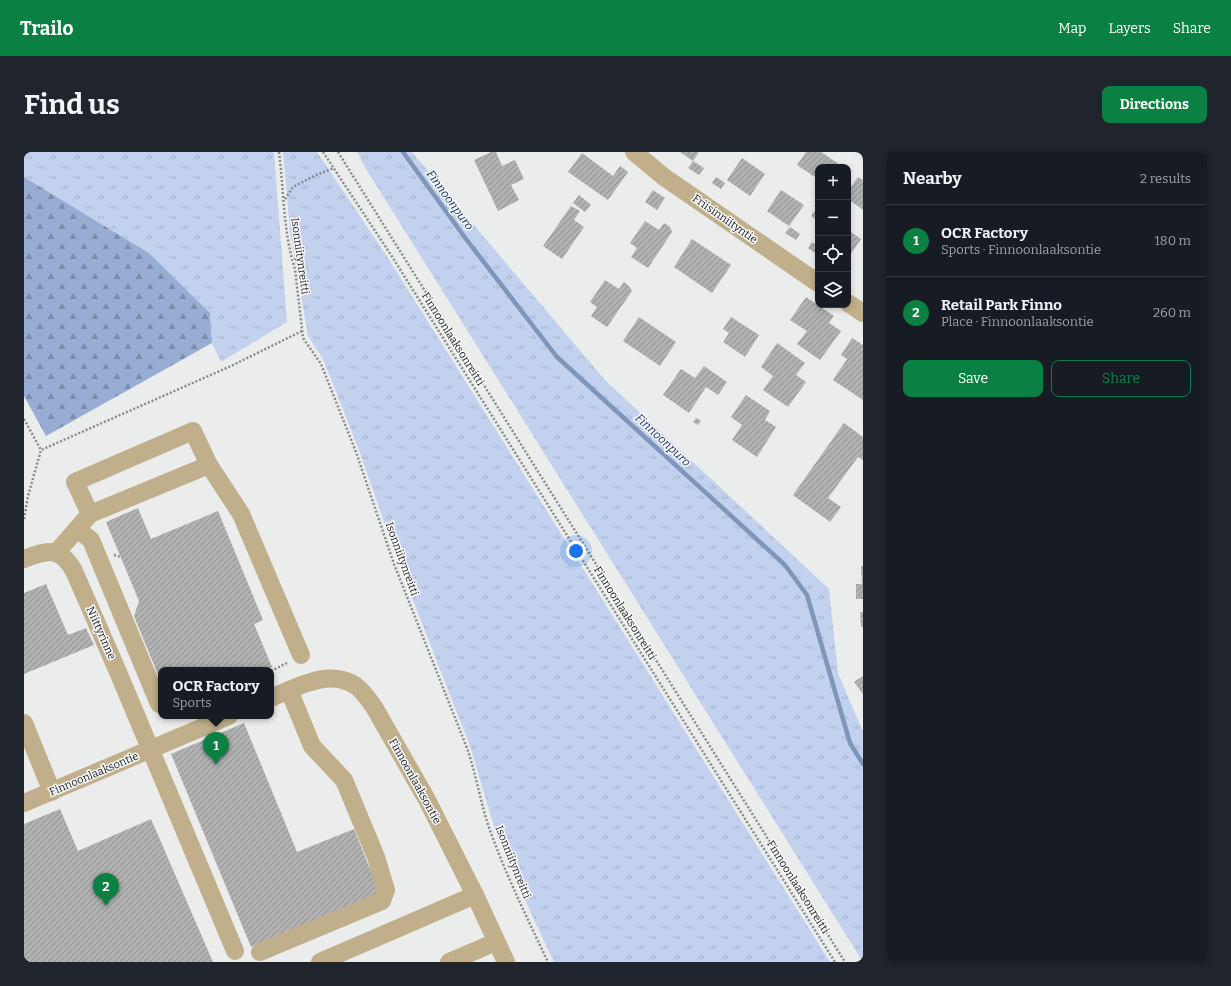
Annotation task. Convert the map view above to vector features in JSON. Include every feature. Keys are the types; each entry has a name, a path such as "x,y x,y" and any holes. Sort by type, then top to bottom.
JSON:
{"street":[{"name":"Friisinniityntie","path":"634,152 664,177 815,281"},
{"path":"851,305 863,314"},
{"path":"90,514 75,482 193,431 209,465 241,514 301,654"},
{"path":"24,559 42,552 48,551 56,553 90,514 209,465"},
{"path":"77,529 91,540 158,702"},
{"name":"Niittyrinne","path":"56,553 67,560 74,571 235,951"},
{"name":"Finnoonlaaksontie","path":"274,697 312,682 335,678 356,686 366,697 374,707 426,798 475,895 506,962"},
{"path":"260,952 382,901 386,890 376,857 344,780 312,746 289,690"},
{"name":"Finnoonlaaksontie","path":"24,803 222,719"},
{"path":"24,723 52,792"},
{"path":"320,962 475,895"},
{"path":"449,962 496,942"}],"path":[{"name":"Isonniitynreitti","path":"279,152 287,232 295,269 303,338 321,364 356,452 394,564 469,754 492,834 510,882 548,962"},
{"name":"Finnoonlaaksonreitti","path":"323,152 391,256 835,962"},
{"path":"338,152 845,962"},
{"path":"284,199 293,187 316,174 334,168"},
{"path":"41,450 231,366 302,331"},
{"path":"24,419 41,450 28,496 24,519"}],"green space":[{"path":"24,152 274,152 287,322 221,362 212,343 210,313 149,253 24,177"},
{"path":"283,152 317,152 388,258 830,962 554,962 515,879 496,833 470,746 398,562 359,450 323,359 308,336 290,231"},
{"path":"357,152 412,152 605,380 829,589 838,673 863,732 863,962 366,169"},
{"path":"24,177 149,253 210,313 212,343 46,436 24,396"}],"building":[{"path":"491,152 496,152 502,166 515,160 524,179 511,185 519,200 498,211 474,160"},
{"path":"680,152 699,152 693,161"},
{"path":"806,152 821,152 839,164 815,164 815,177 797,165"},
{"path":"582,153 613,176 620,166 628,172 608,200 568,172"},
{"path":"742,158 765,174 750,196 727,180"},
{"path":"693,161 704,168 699,175 688,168"},
{"path":"716,177 725,183 721,189 712,183"},
{"path":"858,177 863,180 863,210 851,201 851,187"},
{"path":"653,190 665,198 657,210 645,202"},
{"path":"781,190 804,205 789,226 767,211"},
{"path":"579,195 591,205 585,212 573,203"},
{"path":"571,206 580,211 574,220 584,227 562,259 543,246"},
{"path":"815,211 815,219 811,216"},
{"path":"645,221 659,230 664,223 670,227 672,232 648,268 631,257 637,248 630,243"},
{"path":"790,227 800,234 796,240 785,233"},
{"path":"851,232 861,239 851,254"},
{"path":"692,239 731,265 712,293 674,267"},
{"path":"812,242 815,244 815,253 808,248"},
{"path":"605,280 619,289 624,282 632,291 607,327 591,316 597,307 590,302"},
{"path":"806,297 815,303 815,308 822,308 834,316 829,323 841,331 820,360 797,344 807,331 790,320"},
{"path":"639,317 676,342 660,366 623,341"},
{"path":"731,317 759,335 745,357 723,342 729,333 723,329"},
{"path":"852,338 863,345 863,400 833,380 847,359 841,355"},
{"path":"777,343 805,363 796,375 806,382 788,407 763,390 773,376 761,367"},
{"path":"704,366 727,382 718,395 706,387 689,413 663,395 681,369 695,378"},
{"path":"746,395 770,411 765,420 776,427 757,457 732,440 742,425 731,417"},
{"path":"696,418 701,421 698,425 693,422"},
{"path":"844,423 863,437 863,460 858,457 828,498 841,507 830,522 793,495"},
{"path":"138,508 151,539 218,511 263,620 254,624 272,667 158,667 158,675 134,616 139,601 106,522"},
{"path":"861,566 863,566 863,584 862,584"},
{"path":"46,584 68,635 86,628 94,645 24,674 24,593"},
{"path":"856,584 863,584 863,599 856,599"},
{"path":"860,612 863,612 863,627 861,627"},
{"path":"863,676 863,694 854,682"},
{"path":"244,723 297,852 354,829 380,894 251,947 171,754"},
{"path":"60,809 78,851 151,819 213,962 24,962 24,824"}],"waterway":[{"name":"Finnoonpuro","path":"403,152 466,239 557,357 785,565 807,595 850,743 863,764"}],"place":[{"name":"OCR Factory","path":"216,765"},
{"name":"Retail Park Finno","path":"106,906"}]}
